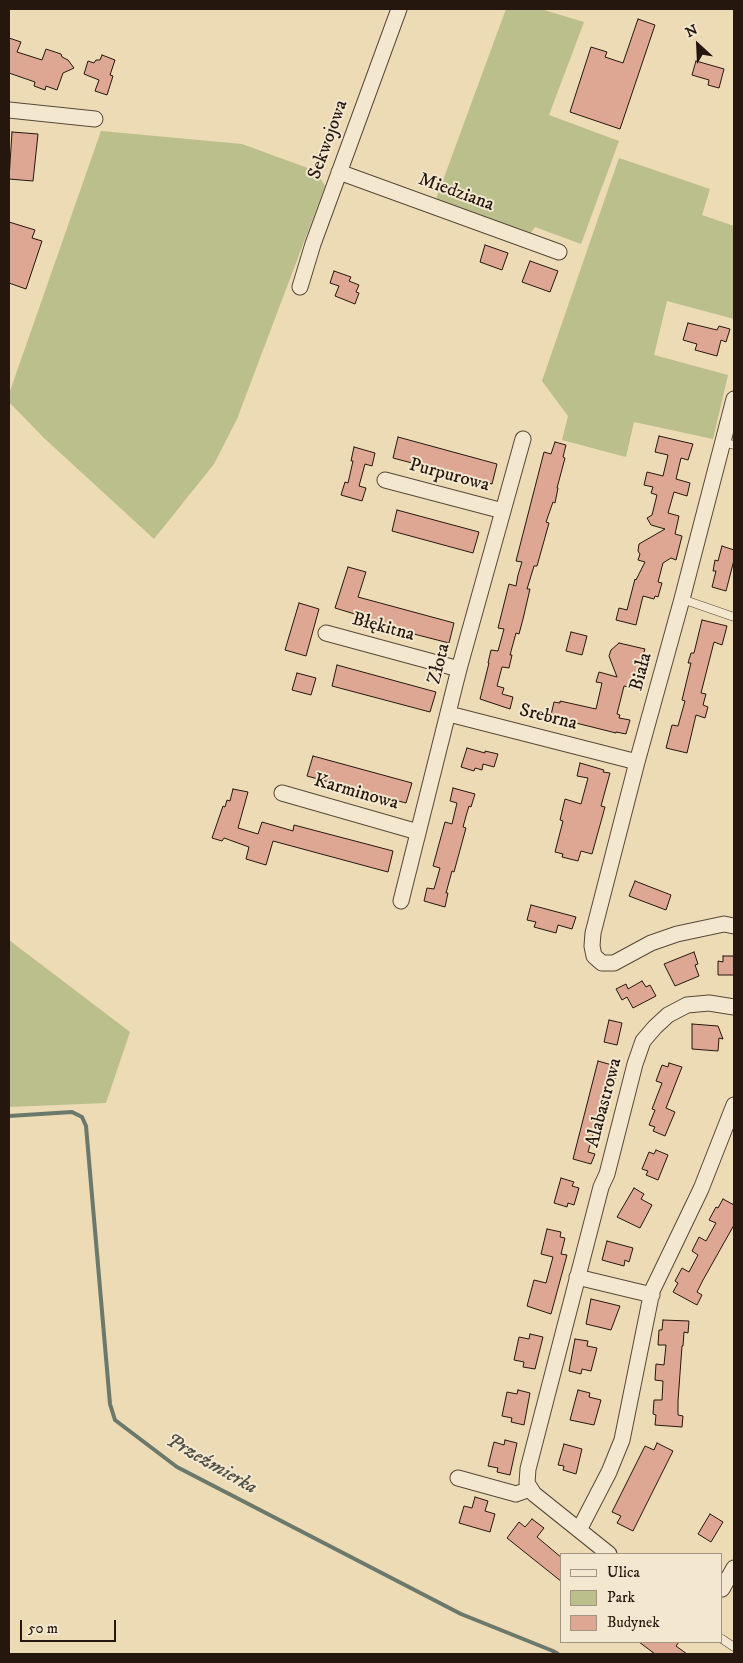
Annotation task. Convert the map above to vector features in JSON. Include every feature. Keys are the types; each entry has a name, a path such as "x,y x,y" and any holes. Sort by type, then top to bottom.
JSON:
{"street":[{"name":"Sekwojowa","path":"300,287 313,244 399,9"},
{"path":"9,110 95,119"},
{"name":"Miedziana","path":"339,172 559,252"},
{"name":"Biała","path":"734,399 729,443 682,599 637,762 592,946 594,956 602,963 614,963 650,943 677,934 724,924 734,926"},
{"name":"Złota","path":"401,901 459,669 523,439"},
{"name":"Purpurowa","path":"385,480 503,511"},
{"name":"Błękitna","path":"326,633 459,669"},
{"name":"Srebrna","path":"449,714 637,762"},
{"name":"Karminowa","path":"282,793 418,832"},
{"name":"Alabastrowa","path":"530,1489 527,1482 528,1469 601,1187 607,1174 635,1064 643,1041 655,1026 668,1015 687,1005 709,1003 734,1007"},
{"path":"579,1530 622,1440 652,1295 701,1189 734,1104"},
{"path":"577,1277 652,1295"},
{"path":"458,1478 516,1494 530,1489 608,1553"},
{"path":"723,1587 734,1568"}],"lane":[{"path":"682,599 734,617"},
{"path":"723,1640 734,1647"}],"green space":[{"path":"506,9 541,9 584,22 549,115 619,141 581,244 535,227 530,234 435,202"},
{"path":"101,131 242,144 316,171 325,186 237,419 214,464 154,539 44,438 9,402 9,394"},
{"path":"619,158 710,189 702,215 734,226 734,319 667,301 654,355 728,375 713,439 634,422 626,457 562,440 568,416 542,381"},
{"path":"9,940 130,1032 106,1103 9,1107"}],"building":[{"path":"638,19 655,25 620,129 570,112 591,47 607,52 605,57 623,63"},
{"path":"9,38 21,42 17,52 42,60 46,49 61,54 74,68 63,73 57,90 46,86 45,90 34,86 35,82 9,73"},
{"path":"102,55 115,60 110,75 113,76 107,95 95,91 99,80 84,74 88,61 94,63 96,60 100,60"},
{"path":"696,61 724,69 719,88 708,85 709,80 692,75"},
{"path":"12,132 38,134 33,181 9,179"},
{"path":"9,222 35,230 32,238 42,241 26,289 9,283"},
{"path":"485,245 508,253 502,270 480,262"},
{"path":"530,261 558,271 550,292 522,282"},
{"path":"334,271 351,277 349,281 359,285 356,292 359,293 355,304 335,296 339,286 330,283"},
{"path":"688,323 717,330 719,326 730,329 726,342 721,340 717,356 695,350 697,344 683,340"},
{"path":"659,436 693,444 688,460 681,458 676,479 690,483 687,496 674,492 668,513 679,516 675,534 682,536 676,560 671,558 663,563 658,582 662,583 658,597 655,596 654,599 643,596 636,625 616,620 619,608 627,610 635,579 645,562 638,560 640,554 638,551 639,544 665,529 651,525 647,518 652,515 657,495 651,493 653,487 644,485 647,472 663,476 668,455 655,452"},
{"path":"398,437 497,464 492,484 393,458"},
{"path":"555,442 566,445 555,503 553,502 546,522 549,523 537,566 534,566 527,589 530,589 519,634 516,633 510,655 512,655 509,668 502,667 497,686 504,688 502,694 513,697 510,709 480,699 491,650 498,651 504,629 498,628 509,584 516,586 522,562 516,561 544,452 551,454"},
{"path":"354,447 375,453 372,466 365,464 359,486 366,488 362,501 341,495 345,482 348,483"},
{"path":"397,510 479,532 473,553 392,531"},
{"path":"722,546 734,550 734,560 726,591 712,587 716,571 713,571 715,560 718,561"},
{"path":"348,567 366,572 358,597 454,623 449,643 367,622 368,618 335,608"},
{"path":"299,603 319,609 306,656 285,650"},
{"path":"702,620 727,626 722,645 714,642 701,693 706,694 703,705 708,707 705,718 696,715 687,753 666,748 672,725 678,726 685,701 682,700 691,663 688,663 691,653 694,653"},
{"path":"571,632 587,636 582,655 566,651"},
{"path":"619,643 645,649 633,688 624,686 617,714 620,715 619,718 630,720 626,734 556,718 557,716 551,715 554,702 560,703 560,701 596,709 602,683 596,682 599,672 617,677 609,656 611,650"},
{"path":"337,665 436,692 430,712 332,686"},
{"path":"297,673 316,678 311,695 292,690"},
{"path":"467,748 498,754 494,767 483,764 482,770 475,768 474,771 461,767"},
{"path":"313,756 412,783 406,803 307,776"},
{"path":"580,763 610,773 601,806 605,807 592,854 581,851 578,861 562,857 563,854 555,852 563,821 560,820 565,799 581,804 588,778 577,776"},
{"path":"453,788 475,794 471,807 469,806 463,827 466,828 446,893 448,893 445,907 424,901 427,888 434,889 440,868 433,866 445,822 452,824 457,803 450,801"},
{"path":"233,789 248,792 238,828 258,834 262,822 293,831 294,825 393,851 388,872 273,841 266,865 246,859 249,847 224,838 222,841 212,838 223,806 225,807 227,800 230,801"},
{"path":"635,881 671,895 666,910 629,896"},
{"path":"531,905 576,917 572,929 558,925 556,933 534,927 536,922 527,920"},
{"path":"694,952 698,964 695,965 699,976 675,986 664,964"},
{"path":"723,956 734,956 734,975 718,975 718,961 723,962"},
{"path":"642,981 646,987 650,985 656,996 633,1008 627,997 622,1000 616,989 626,984 628,989"},
{"path":"609,1020 622,1023 617,1045 604,1042"},
{"path":"692,1024 718,1026 723,1039 719,1038 718,1051 692,1049"},
{"path":"598,1061 612,1065 609,1076 615,1078 612,1088 606,1086 604,1089 599,1114 605,1116 602,1126 596,1124 588,1152 595,1154 591,1164 573,1159"},
{"path":"669,1063 682,1067 666,1108 675,1112 665,1136 653,1131 655,1127 649,1125 655,1110 652,1109 662,1083 656,1081 662,1065 668,1067"},
{"path":"656,1150 668,1155 658,1180 646,1175 648,1171 642,1169 649,1152 654,1154"},
{"path":"561,1178 574,1182 572,1186 579,1188 574,1205 568,1203 567,1207 554,1203"},
{"path":"634,1188 644,1194 641,1199 652,1205 640,1228 617,1217"},
{"path":"723,1199 734,1205 734,1225 697,1292 702,1295 697,1305 673,1292 678,1283 675,1281 682,1268 689,1272 698,1255 692,1251 699,1237 706,1241 716,1223 709,1220"},
{"path":"547,1229 561,1232 560,1237 565,1238 561,1254 567,1255 551,1314 527,1306 534,1280 546,1283 553,1257 541,1254"},
{"path":"607,1241 633,1248 629,1262 625,1260 624,1266 602,1260"},
{"path":"591,1299 620,1306 611,1330 586,1324"},
{"path":"663,1320 689,1321 688,1333 684,1332 682,1346 678,1401 678,1415 683,1416 682,1427 655,1425 656,1415 653,1414 654,1400 662,1400 663,1381 655,1380 656,1364 664,1365 666,1345 658,1345 659,1330 662,1330"},
{"path":"530,1334 543,1337 535,1369 523,1367 524,1362 514,1360 519,1337 529,1339"},
{"path":"575,1339 588,1341 587,1346 597,1348 591,1371 582,1369 581,1374 569,1371"},
{"path":"518,1390 530,1393 524,1425 511,1422 512,1418 502,1416 507,1392 517,1394"},
{"path":"578,1390 590,1393 589,1397 601,1400 594,1425 570,1420"},
{"path":"505,1440 517,1443 510,1475 497,1472 498,1468 488,1466 494,1442 504,1445"},
{"path":"657,1443 673,1451 633,1531 617,1523 621,1516 612,1512 645,1446 654,1450"},
{"path":"564,1444 582,1449 576,1474 563,1470 564,1466 558,1465"},
{"path":"475,1497 488,1501 485,1511 495,1514 490,1532 459,1523 464,1506 472,1508"},
{"path":"710,1514 723,1522 711,1542 698,1534"},
{"path":"532,1519 544,1528 537,1537 560,1556 560,1580 507,1538 519,1522 525,1527"},
{"path":"640,1643 678,1643 676,1646 687,1654 655,1654"}],"waterway":[{"name":"Przeźmierka","path":"9,1116 72,1112 82,1117 86,1126 110,1404 115,1420 177,1467 461,1614 558,1654"}]}
